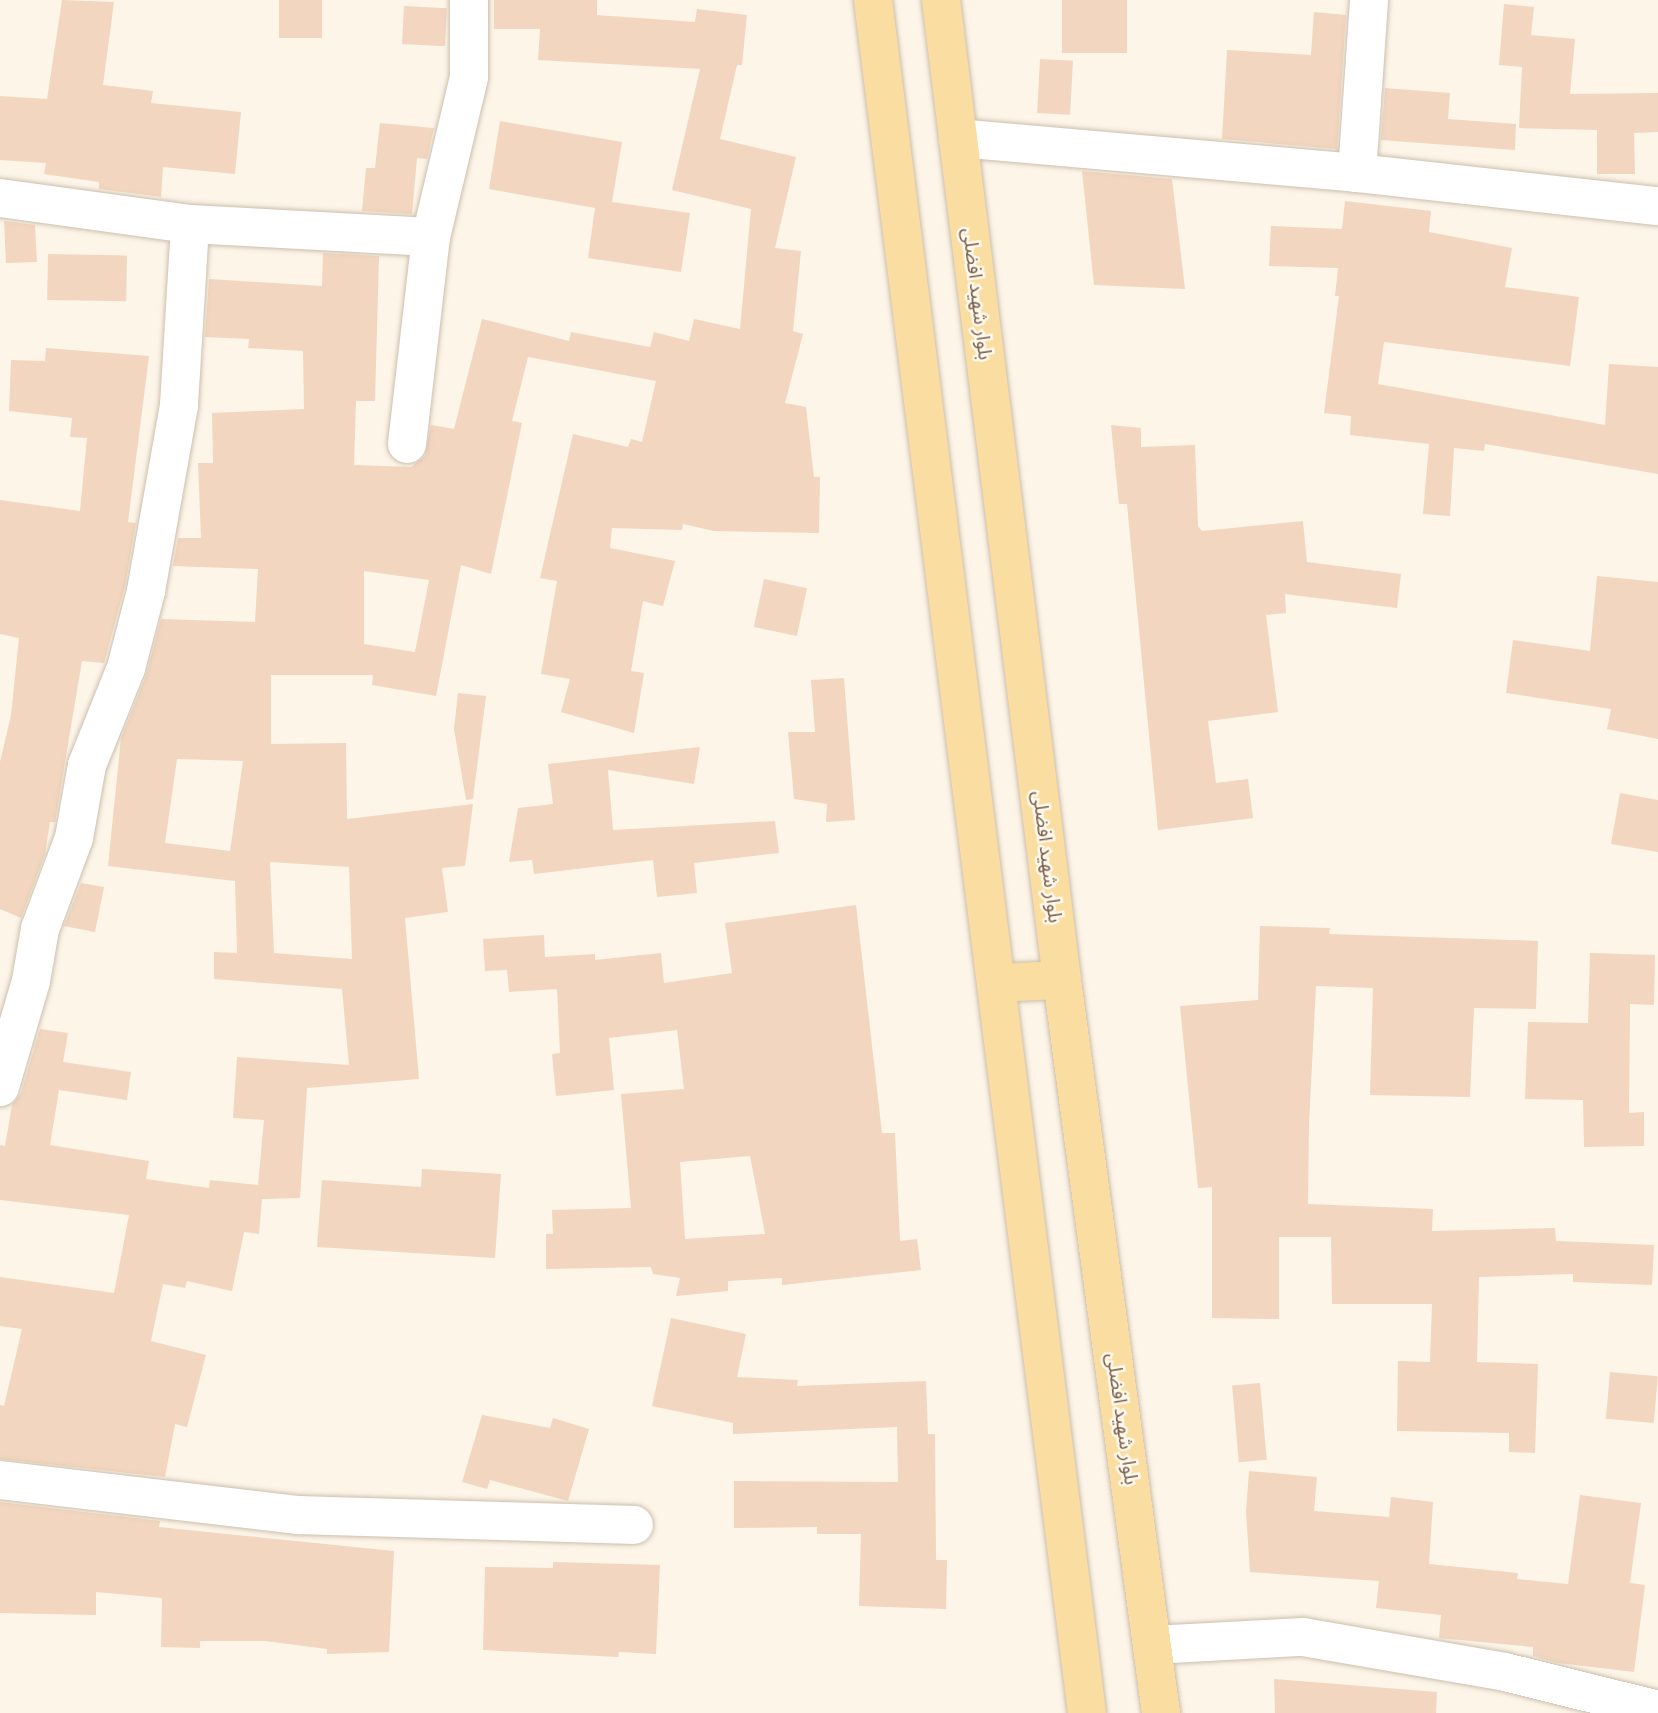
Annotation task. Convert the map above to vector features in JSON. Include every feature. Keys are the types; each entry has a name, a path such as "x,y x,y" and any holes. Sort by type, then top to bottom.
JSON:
{"main road":[{"path":"873,0 1087,1713"},
{"name":"بلوار شهید افضلی","path":"940,0 1062,980 1161,1713"},
{"path":"996,983 1062,980"}],"street":[{"path":"407,444 431,237 469,77 469,0"},
{"path":"1357,173 1369,0"},
{"path":"958,138 1357,173 1658,206"},
{"path":"0,198 191,224 431,237"},
{"path":"0,1087 31,981 40,929 74,838 87,765 126,668 146,591 179,405 191,224"},
{"path":"0,1480 299,1515 634,1525"},
{"path":"1153,1645 1303,1637 1505,1672 1658,1710"}],"building":[{"path":"62,0 114,2 103,85 153,91 151,103 241,112 235,174 163,167 161,197 99,189 99,182 44,174 46,163 0,160 0,96 47,99"},
{"path":"279,0 322,0 322,38 279,38"},
{"path":"494,0 597,0 597,15 695,22 697,9 747,15 742,65 737,65 720,139 796,157 775,248 801,251 793,331 803,334 785,403 806,407 814,477 820,477 819,533 714,531 683,524 682,530 612,528 610,548 675,561 663,606 643,601 631,671 644,673 634,733 561,712 570,679 541,674 557,581 540,578 573,434 628,447 631,439 642,442 656,381 528,357 512,421 522,423 491,574 461,565 436,696 372,685 373,675 271,675 271,744 346,743 347,819 473,804 465,866 442,868 448,912 405,918 419,1079 307,1088 300,1198 262,1199 259,1234 244,1232 232,1291 187,1281 185,1288 163,1284 151,1341 206,1355 187,1427 175,1424 165,1477 0,1459 0,1405 4,1406 22,1329 0,1326 0,1277 114,1293 129,1215 0,1200 0,1145 5,1146 12,1105 21,1093 40,1029 68,1033 63,1062 131,1072 127,1100 59,1090 50,1145 149,1161 146,1179 209,1188 210,1180 258,1185 264,1120 233,1118 237,1057 349,1065 342,989 214,979 214,952 237,953 235,881 108,866 121,738 146,676 161,619 255,622 258,569 173,566 178,538 201,538 198,463 213,463 212,413 304,409 303,351 248,348 249,339 205,337 209,279 322,286 323,253 379,256 375,401 356,401 354,465 411,467 425,456 431,425 454,429 482,319 569,341 571,332 650,347 654,332 689,341 694,319 740,329 751,209 672,190 700,69 538,60 540,29 494,29","holes":["364,571 429,580 415,652 364,644","177,759 243,761 230,851 165,843","270,862 349,867 352,959 274,953"]},
{"path":"1062,0 1127,0 1127,53 1062,53"},
{"path":"1504,4 1534,7 1531,35 1575,39 1570,94 1658,93 1658,132 1634,133 1635,174 1597,174 1597,130 1519,128 1522,67 1499,65"},
{"path":"404,6 447,8 445,46 402,44"},
{"path":"1314,12 1346,15 1337,149 1222,139 1227,50 1311,55"},
{"path":"1040,59 1073,61 1070,115 1037,113"},
{"path":"1385,88 1450,93 1448,119 1516,124 1515,150 1381,140"},
{"path":"500,121 622,142 612,202 690,213 681,272 588,258 595,208 489,189"},
{"path":"380,123 434,128 427,159 417,158 412,214 362,211 366,168 375,168"},
{"path":"1082,171 1172,179 1185,289 1094,285"},
{"path":"1345,201 1431,211 1429,232 1512,248 1505,287 1579,297 1570,366 1384,342 1378,384 1605,425 1609,364 1658,367 1658,474 1485,444 1484,451 1454,448 1450,516 1423,514 1429,444 1350,435 1351,416 1324,413 1339,296 1335,296 1338,268 1269,266 1271,226 1342,229"},
{"path":"4,221 35,225 37,262 6,263"},
{"path":"48,254 127,255 126,301 47,300"},
{"path":"46,348 149,356 128,522 136,523 125,586 104,663 82,661 55,822 50,822 45,854 21,918 0,909 0,762 11,715 19,638 0,634 0,500 80,511 87,438 70,437 72,418 9,411 11,360 45,361"},
{"path":"1111,425 1141,428 1141,447 1195,445 1198,526 1202,531 1303,521 1307,562 1401,574 1397,608 1285,594 1286,613 1266,615 1278,712 1208,721 1216,783 1248,779 1253,818 1158,830 1127,504 1119,504"},
{"path":"1597,576 1658,582 1658,739 1607,729 1611,709 1506,693 1513,640 1590,651"},
{"path":"764,579 807,588 797,636 754,627"},
{"path":"844,678 855,820 826,822 827,804 794,799 788,732 815,732 811,680"},
{"path":"458,693 486,696 473,799 466,800 454,729"},
{"path":"700,747 694,784 608,770 613,830 775,821 779,853 694,863 697,893 657,897 653,860 534,874 532,860 509,862 518,808 553,804 548,764"},
{"path":"1620,793 1658,800 1658,852 1611,844"},
{"path":"81,883 104,887 95,932 64,926"},
{"path":"856,905 882,1133 895,1133 900,1241 917,1239 921,1270 782,1285 782,1278 728,1281 728,1291 676,1296 680,1278 653,1274 651,1267 546,1269 546,1234 553,1234 552,1210 631,1208 621,1094 684,1089 677,1030 609,1038 614,1090 556,1096 552,1054 560,1053 557,989 509,992 507,970 485,971 483,939 544,935 545,957 595,954 595,960 661,953 664,983 732,973 725,923","holes":["750,1156 765,1234 685,1239 680,1162"]},
{"path":"1260,926 1330,928 1329,934 1538,941 1536,1009 1474,1008 1470,1097 1370,1095 1373,988 1316,986 1308,1204 1433,1209 1432,1231 1555,1228 1556,1241 1654,1245 1652,1285 1573,1282 1573,1274 1479,1277 1477,1362 1538,1364 1535,1453 1509,1452 1509,1433 1397,1431 1398,1361 1430,1362 1432,1304 1332,1304 1331,1237 1279,1237 1279,1319 1212,1318 1212,1187 1198,1188 1180,1006 1258,1000"},
{"path":"1590,953 1655,955 1654,1005 1630,1004 1629,1113 1644,1112 1644,1146 1584,1147 1583,1100 1525,1099 1528,1022 1588,1023"},
{"path":"422,1169 501,1174 495,1258 317,1247 322,1180 421,1187"},
{"path":"671,1318 746,1334 737,1377 798,1380 797,1386 926,1381 928,1434 935,1434 936,1560 947,1560 946,1609 859,1606 861,1534 817,1534 817,1527 734,1528 734,1481 898,1482 897,1427 733,1434 733,1423 652,1406"},
{"path":"1610,1372 1658,1376 1654,1423 1606,1419"},
{"path":"1260,1383 1267,1460 1239,1462 1232,1385"},
{"path":"482,1415 550,1428 553,1418 589,1429 568,1501 490,1480 487,1489 462,1482"},
{"path":"1249,1471 1317,1477 1314,1511 1389,1517 1391,1497 1433,1502 1429,1564 1518,1573 1517,1579 1568,1584 1580,1495 1641,1503 1630,1583 1645,1585 1634,1672 1558,1663 1533,1656 1533,1647 1439,1638 1441,1615 1376,1608 1379,1581 1250,1572 1246,1512"},
{"path":"0,1502 160,1521 159,1527 394,1551 389,1652 327,1654 327,1649 265,1641 200,1641 200,1648 161,1647 162,1598 96,1592 96,1615 0,1613"},
{"path":"553,1562 660,1565 656,1654 619,1652 618,1657 483,1650 485,1567 553,1568"},
{"path":"1274,1679 1437,1692 1436,1713 1275,1713"}]}
